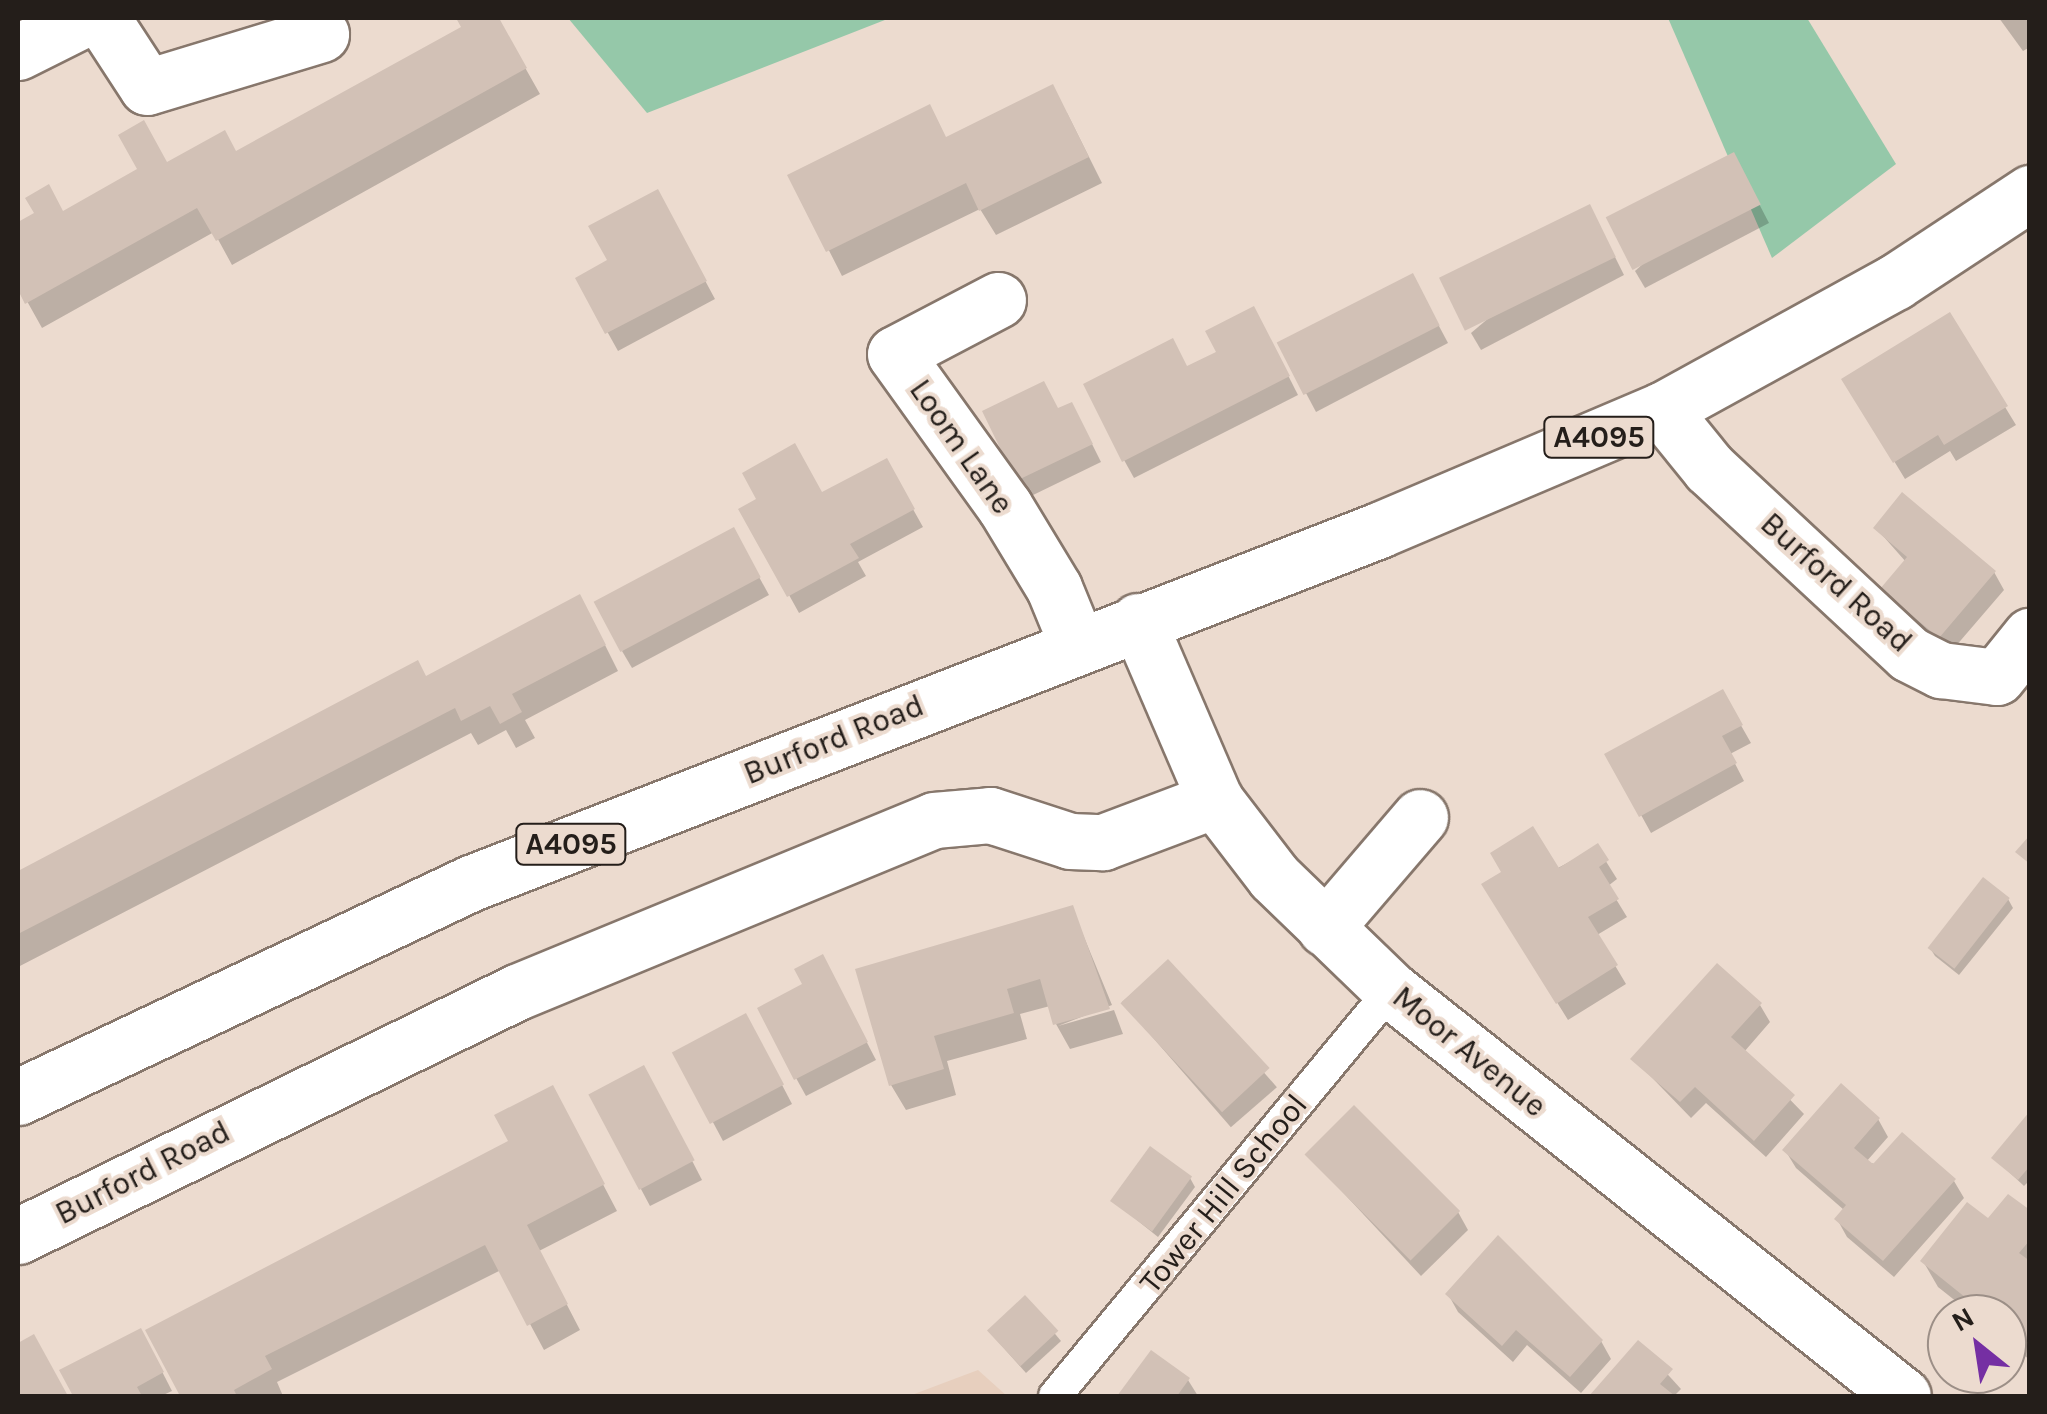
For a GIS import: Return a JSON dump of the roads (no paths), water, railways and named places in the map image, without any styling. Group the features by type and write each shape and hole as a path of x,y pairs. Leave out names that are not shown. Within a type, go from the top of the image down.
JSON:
{"street":[{"path":"18,52 86,18"},
{"path":"102,18 147,88 321,34"},
{"name":"Burford Road","path":"18,1096 471,884 1077,644 1379,530 1662,410 1894,282 2030,192"},
{"name":"Loom Lane","path":"998,300 895,354 1005,507 1054,588 1077,644"},
{"name":"Burford Road","path":"1662,410 1708,468 1910,654 1941,670 1997,677 2030,636"},
{"name":"Moor Avenue","path":"1138,622 1215,800 1274,877 1391,990 1902,1396"},
{"name":"Burford Road","path":"18,1236 516,992 934,820 990,815 1070,841 1103,842 1215,800"},
{"path":"1325,928 1420,816"}],"lane":[{"name":"Tower Hill School","path":"1056,1396 1391,990"}]}
